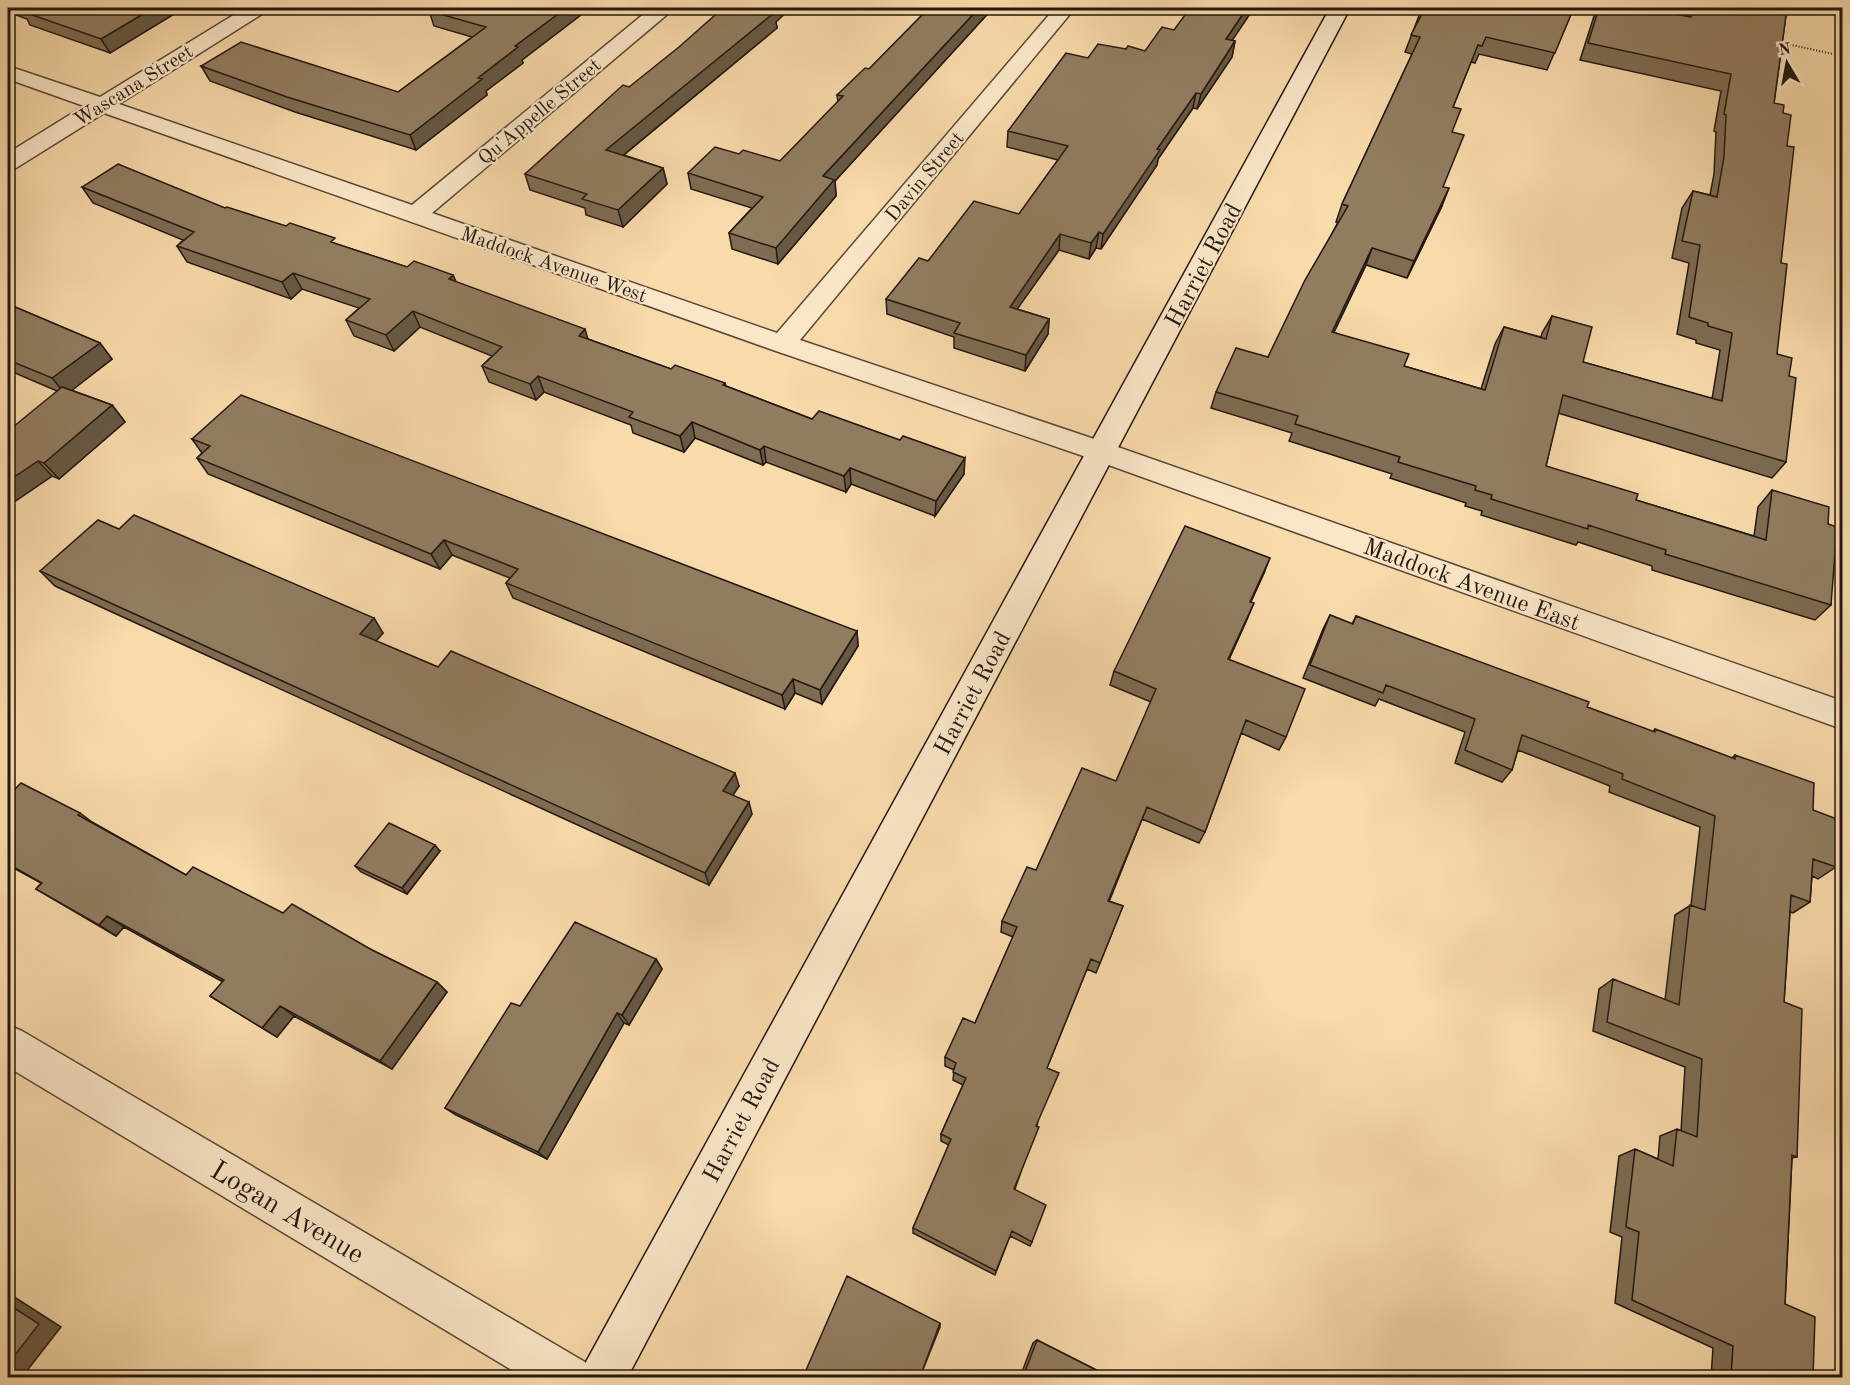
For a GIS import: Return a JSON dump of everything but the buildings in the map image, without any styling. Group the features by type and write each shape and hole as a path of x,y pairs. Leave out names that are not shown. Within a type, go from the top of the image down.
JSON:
{"street":[{"name":"Wascana Street","path":"8,163 258,8"},
{"name":"Qu'Appelle Street","path":"416,215 663,8"},
{"name":"Davin Street","path":"782,344 1065,8"},
{"name":"Harriet Road","path":"602,1377 1340,8"},
{"name":"Maddock Avenue West","path":"8,72 99,106 782,344 1102,452"},
{"name":"Maddock Avenue East","path":"1102,452 1842,715"},
{"name":"Logan Avenue","path":"8,1045 569,1377"}],"path":[{"path":"1656,8 1676,16"},
{"path":"1776,41 1833,54"}]}
